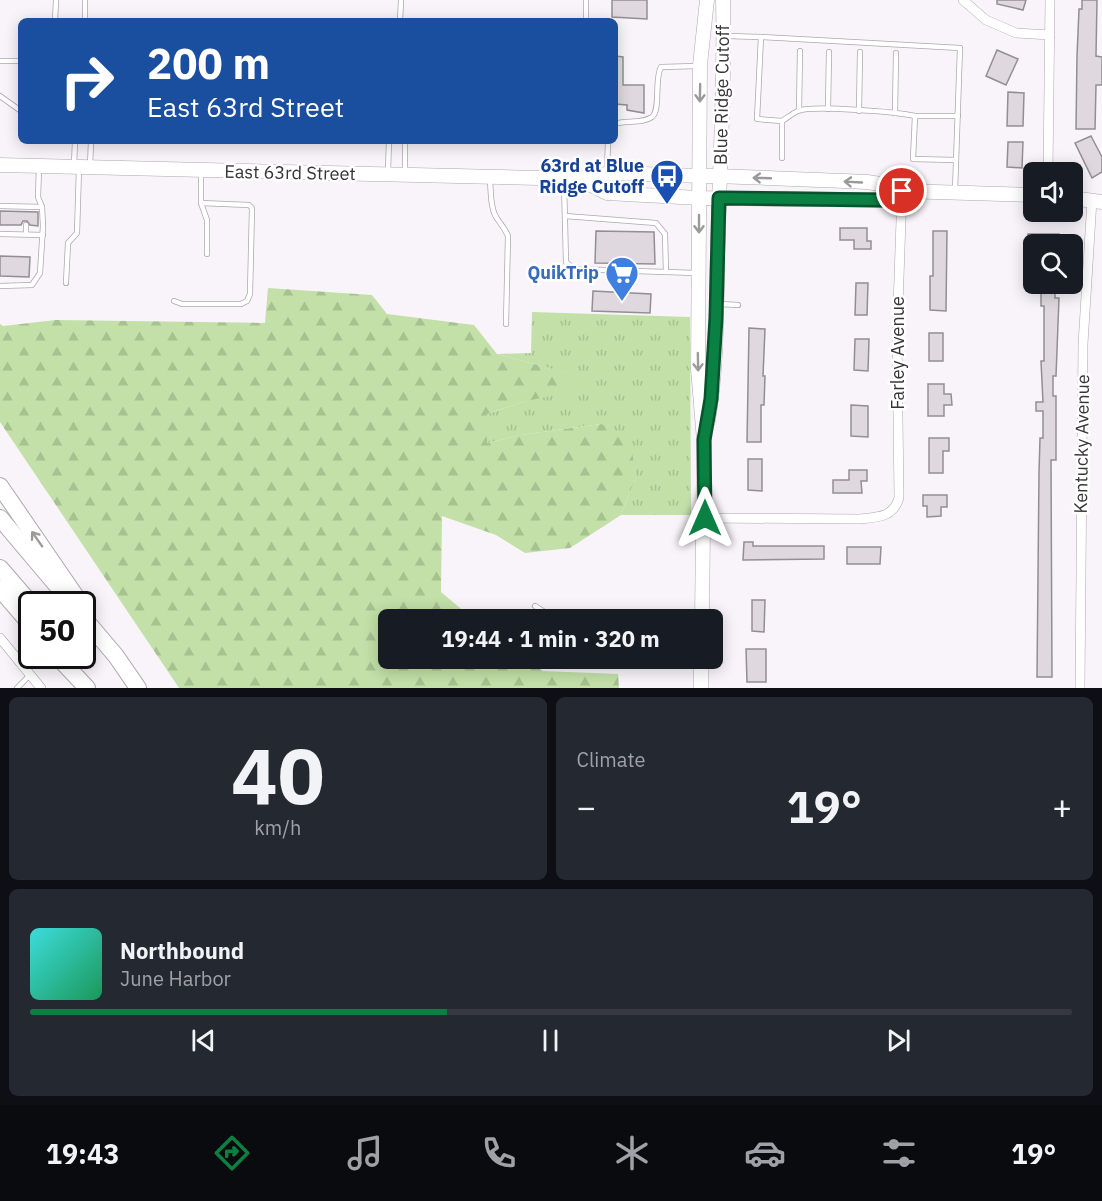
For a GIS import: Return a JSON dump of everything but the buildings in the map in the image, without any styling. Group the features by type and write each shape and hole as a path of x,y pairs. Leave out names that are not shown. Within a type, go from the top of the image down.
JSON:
{"highway":[{"path":"0,486 72,591"},
{"path":"0,518 62,591"},
{"path":"0,568 20,591"},
{"path":"0,589 18,610"},
{"path":"96,626 138,688"},
{"path":"96,632 116,656"},
{"path":"69,669 87,688"},
{"path":"78,669 92,688"}],"main road":[{"name":"Blue Ridge Cutoff","path":"702,609 705,518 704,440 698,369 699,175 700,65 707,0"},
{"name":"Blue Ridge Cutoff","path":"704,440 711,399 717,304 723,0"},
{"name":"East 63rd Street","path":"0,165 564,179 580,179 607,174 699,175 867,182 886,185 902,191 1023,194"},
{"name":"East 63rd Street","path":"580,179 607,194 699,198 881,200 890,199 902,191"},
{"path":"701,669 701,688"}],"street":[{"path":"963,0 986,20 1016,33 1050,35"},
{"path":"1048,162 1050,0"},
{"name":"Farley Avenue","path":"705,518 860,519 883,517 896,506 899,498 897,336 902,191"},
{"name":"Kentucky Avenue","path":"1080,688 1083,344 1097,201"},
{"path":"0,638 41,688"}],"lane":[{"path":"55,18 56,0"},
{"path":"85,0 85,18"},
{"path":"400,18 401,0"},
{"path":"586,0 586,18"},
{"path":"724,36 960,48 955,191"},
{"path":"760,37 757,119 782,121 799,110 828,109 915,116 958,116"},
{"path":"799,110 800,51"},
{"path":"828,109 830,52"},
{"path":"859,111 860,52"},
{"path":"895,113 896,53"},
{"path":"0,61 18,61"},
{"path":"618,123 641,121 653,116 656,111 657,74 661,67 700,65"},
{"path":"0,96 18,109"},
{"path":"915,116 913,159 956,160"},
{"path":"782,121 782,158"},
{"path":"66,283 68,243 77,233 81,168 76,144"},
{"path":"81,168 90,144"},
{"path":"388,175 389,144"},
{"path":"405,144 405,176"},
{"path":"607,174 608,144"},
{"path":"0,286 32,285 40,273 43,235 42,207 38,197 39,167"},
{"path":"201,171 201,203 207,220 207,254"},
{"path":"490,177 495,217 504,226 508,236 506,324"},
{"path":"564,179 566,262 574,269 699,273"},
{"path":"174,301 182,304 241,304 247,301 250,294 252,208 249,205 201,203"},
{"path":"0,211 0,206 14,209 42,207"},
{"path":"565,216 656,223 665,234 666,272"},
{"path":"13,225 13,234"},
{"path":"26,225 26,234"},
{"path":"0,234 43,235"},
{"path":"717,304 738,305"},
{"path":"535,606 540,609"},
{"path":"17,688 30,675"}],"green space":[{"path":"268,288 372,295 387,314 474,325 497,354 571,374 575,391 526,401 487,414 487,443 520,435 601,424 630,439 636,477 621,515 570,548 525,553 496,535 442,516 441,592 461,609 378,609 378,669 540,669 543,671 618,674 619,688 179,688 0,422 0,324 3,326 56,320 265,323"},
{"path":"532,312 690,317 691,515 621,515 636,477 601,424 520,435 487,443 487,414 526,401 570,374 497,354 531,353"}],"place":[{"name":"63rd at Blue Ridge Cutoff","path":"667,205"},
{"name":"QuikTrip","path":"622,302"}],"route":[{"path":"705,518 704,440 711,399 719,198 881,200 890,199 902,191"}]}
